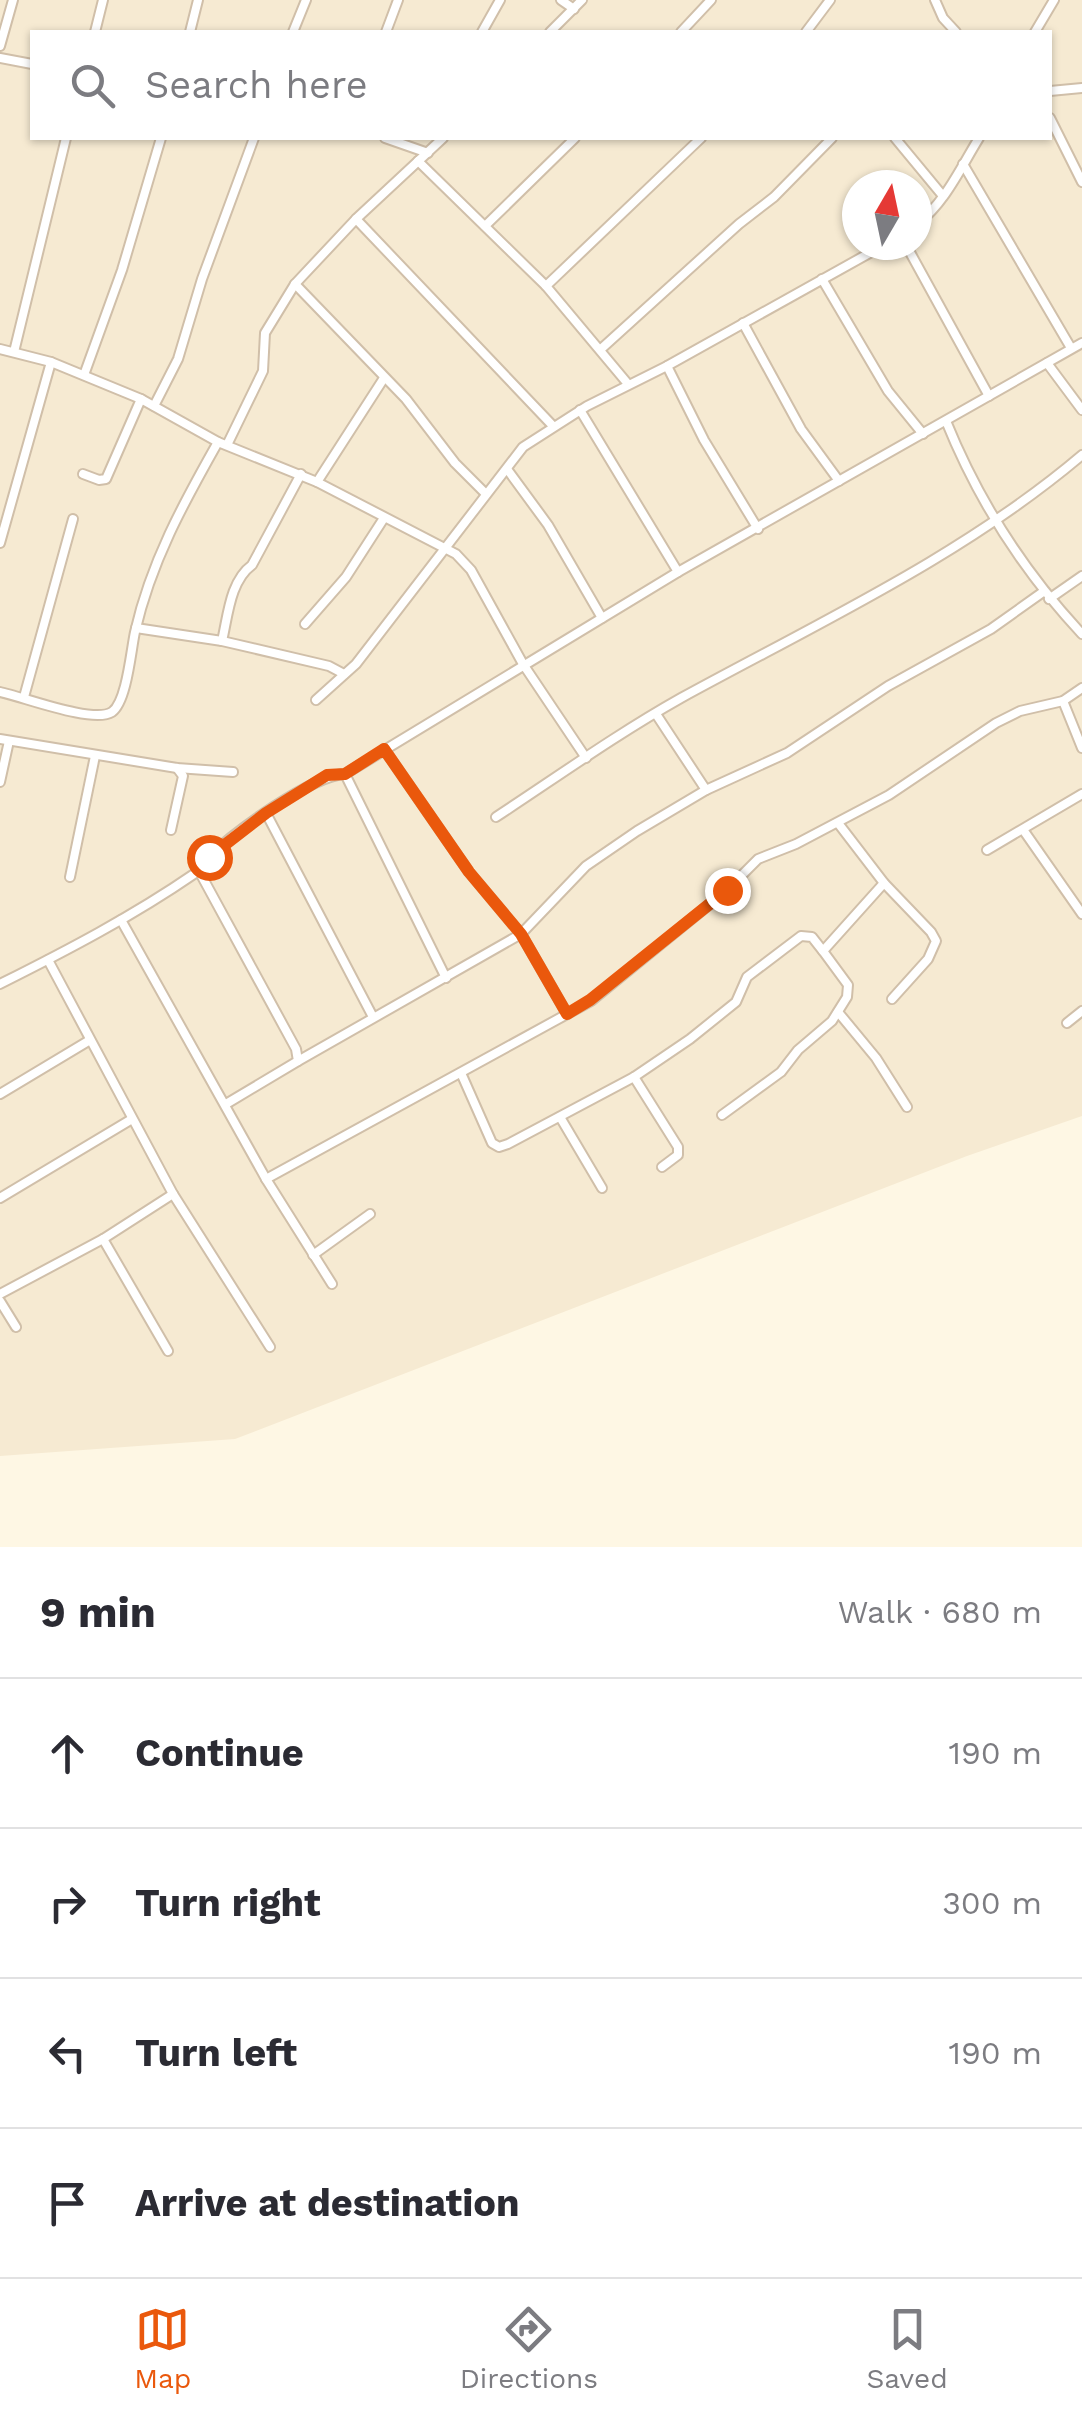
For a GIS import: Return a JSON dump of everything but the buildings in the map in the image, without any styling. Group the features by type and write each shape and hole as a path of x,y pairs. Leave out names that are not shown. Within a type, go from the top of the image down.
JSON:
{"street":[{"path":"0,46 13,0"},
{"path":"95,30 104,0"},
{"path":"190,30 198,0"},
{"path":"295,30 306,0"},
{"path":"387,30 398,0"},
{"path":"483,30 500,0"},
{"path":"561,0 574,8"},
{"path":"552,30 582,0"},
{"path":"683,30 711,0"},
{"path":"808,30 830,0"},
{"path":"935,0 954,30"},
{"path":"1036,30 1054,0"},
{"path":"0,58 30,64"},
{"path":"1052,91 1082,88"},
{"path":"1052,122 1082,182"},
{"path":"14,352 66,140"},
{"path":"84,375 122,270 161,140"},
{"path":"154,406 178,359 202,278 253,140"},
{"path":"391,140 428,153"},
{"path":"0,692 94,716 111,712 120,701 136,628 166,535 263,371 265,333 295,284 356,219 442,140"},
{"path":"485,226 573,140"},
{"path":"546,286 699,140"},
{"path":"602,349 774,197 830,140"},
{"path":"897,140 944,196"},
{"path":"932,211 978,140"},
{"path":"418,161 546,286 628,384"},
{"path":"963,164 1071,348"},
{"path":"356,219 553,426"},
{"path":"316,700 356,664 523,447 580,410 857,260"},
{"path":"914,260 989,396"},
{"path":"822,280 873,368 923,434"},
{"path":"295,284 406,399 455,463 486,494"},
{"path":"743,323 801,429 839,481"},
{"path":"0,984 121,920 199,871 209,857 266,813 327,775 345,774 678,572 1082,343"},
{"path":"0,350 51,362 141,399 222,443 318,482 456,554 471,570 523,664 586,758"},
{"path":"0,542 51,362"},
{"path":"1047,363 1082,410"},
{"path":"667,366 704,440 758,529"},
{"path":"318,482 384,378"},
{"path":"83,474 99,480 106,478 141,399"},
{"path":"580,410 678,572"},
{"path":"946,420 966,472 997,522 1046,596 1082,634"},
{"path":"496,817 656,714 997,522 1082,455"},
{"path":"507,469 548,525 602,618"},
{"path":"222,641 235,586 242,572 252,565 300,474"},
{"path":"305,624 346,577 384,518"},
{"path":"24,696 74,519"},
{"path":"226,1104 521,934 586,866 637,831 706,790 787,752 888,686 1082,576"},
{"path":"136,628 222,641 329,666 344,674"},
{"path":"266,1179 590,1000 697,915 758,859 888,796 996,723 1020,711 1064,701 1082,688"},
{"path":"1064,701 1082,748"},
{"path":"656,714 706,790"},
{"path":"0,782 4,740 177,768 233,772"},
{"path":"384,749 469,872 521,934 567,1014"},
{"path":"70,877 96,756"},
{"path":"171,830 183,776 177,768"},
{"path":"345,774 446,978"},
{"path":"987,850 1082,794"},
{"path":"266,813 373,1016"},
{"path":"838,823 936,942 928,959 892,999"},
{"path":"1024,831 1082,914"},
{"path":"199,871 296,1050 298,1061"},
{"path":"824,951 884,883"},
{"path":"121,920 266,1179 332,1284"},
{"path":"461,1073 492,1143 498,1147 634,1076 690,1040 736,1002 748,977 801,936 812,937 848,985 847,996 838,1012 781,1072 722,1115"},
{"path":"48,960 173,1194 270,1347"},
{"path":"1067,1023 1082,1011"},
{"path":"838,1012 876,1058 907,1107"},
{"path":"0,1094 90,1040"},
{"path":"634,1076 678,1147 678,1155 662,1167"},
{"path":"560,1116 602,1188"},
{"path":"0,1198 132,1119"},
{"path":"16,1328 0,1297 173,1194"},
{"path":"313,1255 370,1214"},
{"path":"103,1239 168,1352"}],"shaded area":[{"path":"0,0 1082,0 1082,1116 967,1156 235,1439 0,1456"}],"route":[{"path":"209,857 266,813 327,775 345,774 384,749 469,872 521,934 567,1014 590,1000 727,890"}]}
